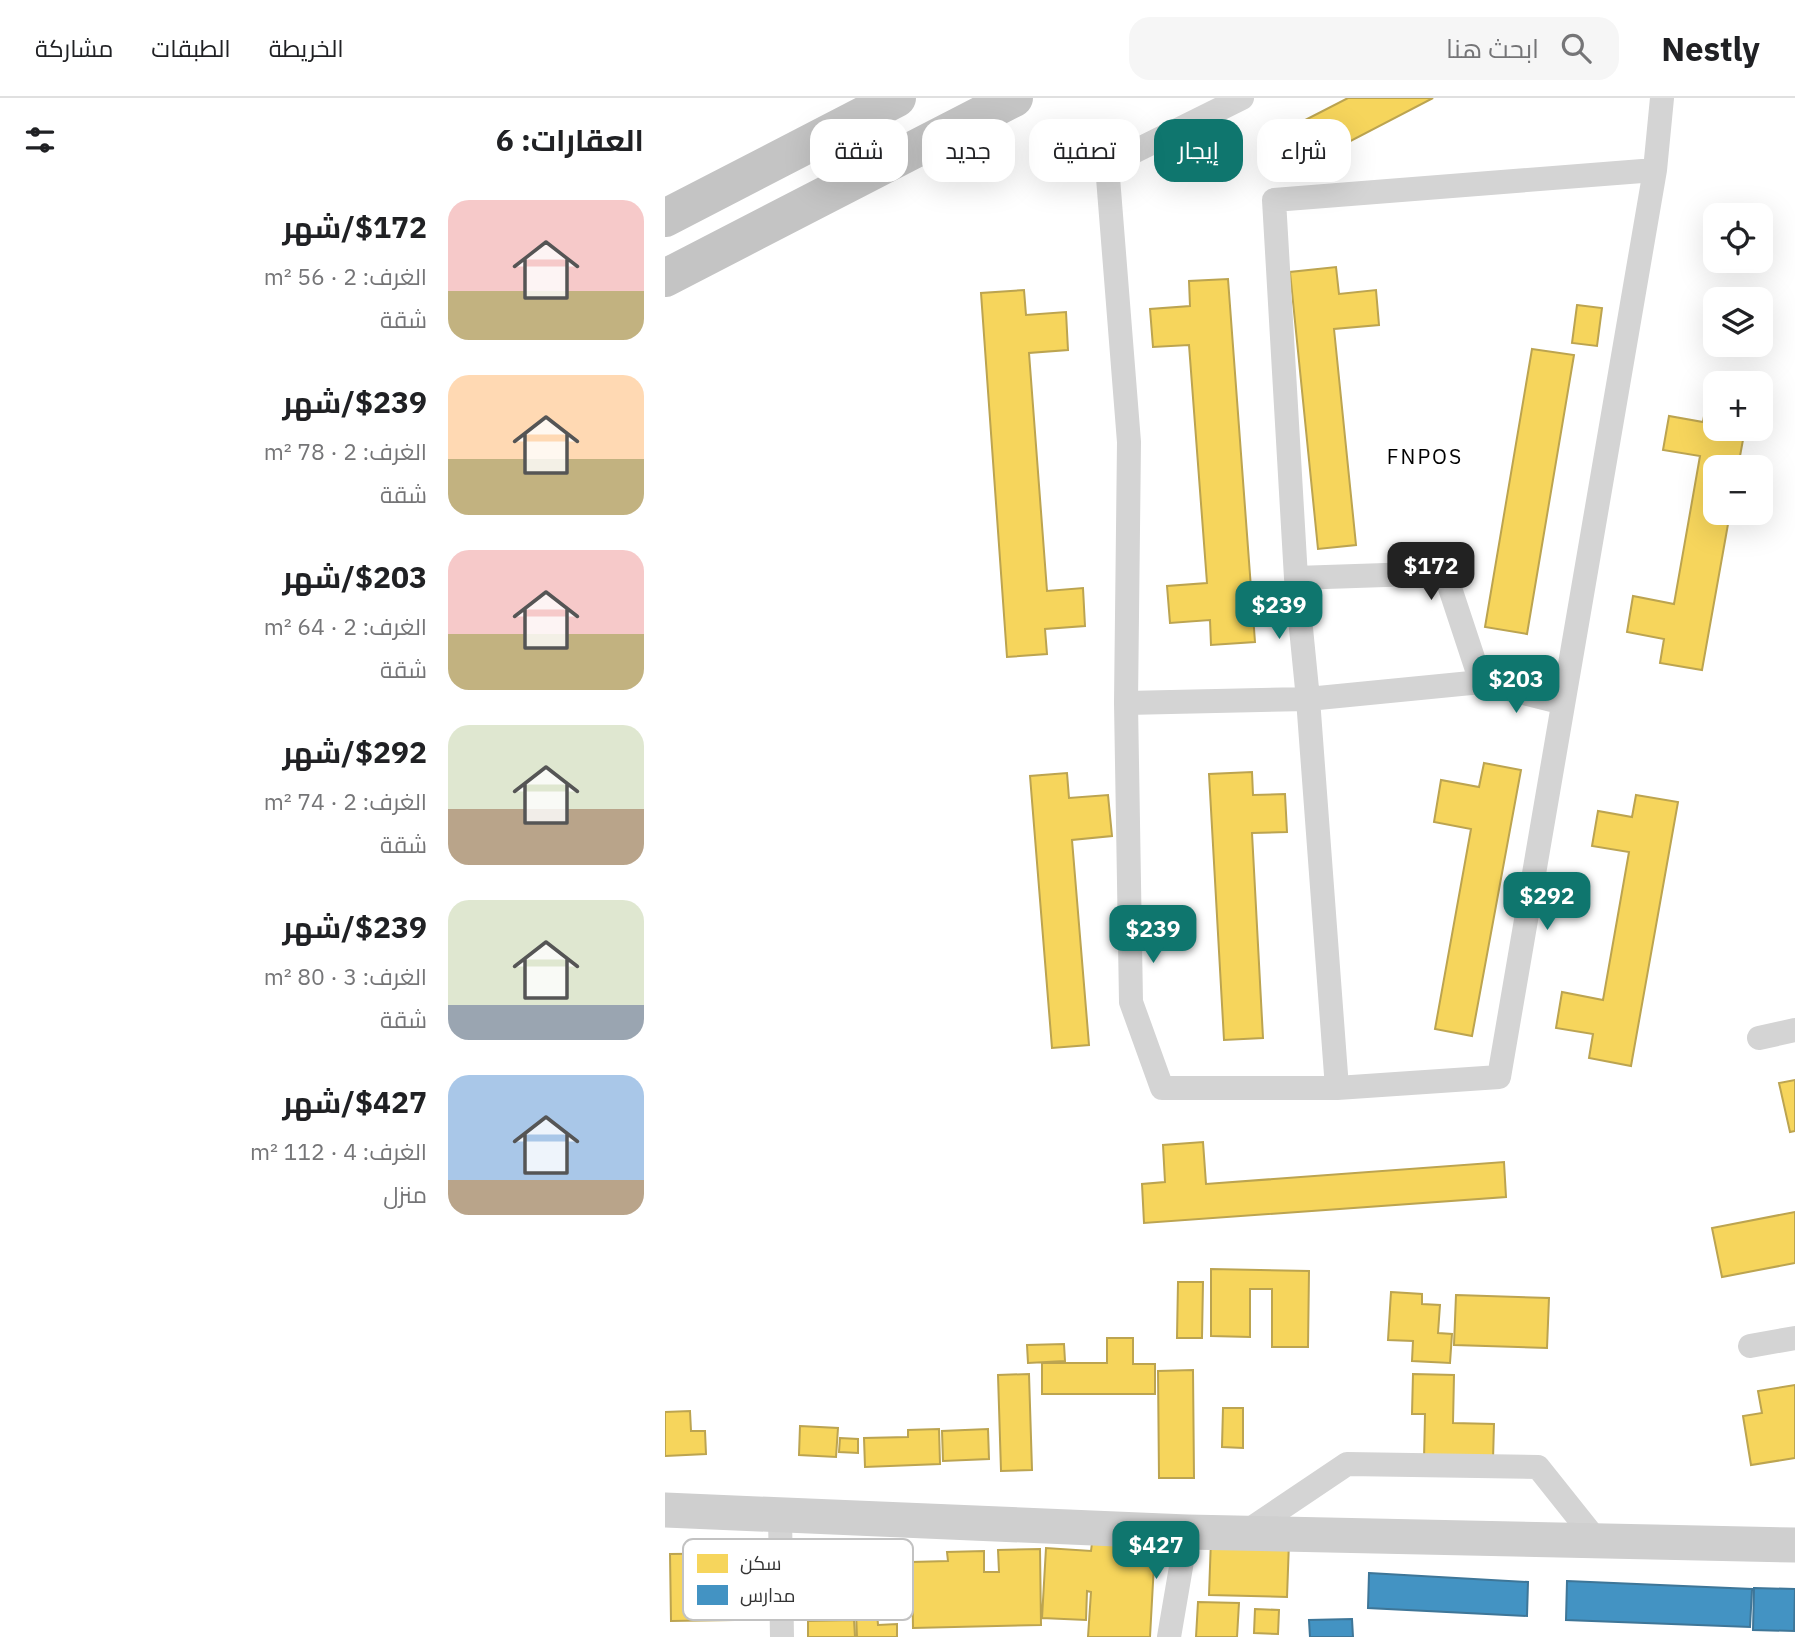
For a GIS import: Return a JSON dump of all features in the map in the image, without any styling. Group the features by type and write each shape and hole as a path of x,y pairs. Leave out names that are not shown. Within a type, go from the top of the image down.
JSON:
{"highway":[{"path":"665,218 897,98"},
{"path":"665,278 1014,98"}],"street":[{"path":"1242,98 1107,165 1129,442 1126,703 1131,1002 1162,1088 1337,1088 1499,1077 1655,170 1662,98"},
{"path":"1337,1088 1308,699 1296,578 1275,200 1655,170"},
{"path":"1296,578 1445,573 1481,682"},
{"path":"1126,703 1308,699 1481,682 1563,703"},
{"path":"1759,1038 1795,1030"},
{"path":"1750,1346 1795,1338"},
{"path":"1243,1534 1347,1464 1538,1467 1597,1541"},
{"path":"665,1510 1243,1534 1794,1544"},
{"path":"780,1516 780,1539"},
{"path":"1169,1637 1187,1532"}],"building: سكن":[{"path":"1348,98 1433,98 1351,141 1351,119 1307,119"},
{"path":"1336,267 1339,294 1376,290 1379,325 1334,329 1356,545 1318,549 1290,272"},
{"path":"1228,279 1255,642 1211,645 1210,620 1170,623 1167,586 1207,583 1189,345 1153,347 1150,309 1190,306 1189,281"},
{"path":"1024,290 1026,315 1066,312 1068,350 1029,353 1047,591 1083,588 1085,626 1045,629 1047,654 1007,657 981,293"},
{"path":"1577,305 1602,308 1597,346 1572,343"},
{"path":"1532,349 1574,355 1527,634 1485,627"},
{"path":"1669,416 1703,422 1703,441 1743,441 1740,455 1703,455 1703,525 1728,525 1702,670 1660,663 1664,639 1627,632 1633,596 1674,604 1700,456 1663,450"},
{"path":"1484,763 1521,770 1472,1036 1435,1029 1471,829 1434,822 1441,780 1479,787"},
{"path":"1252,772 1253,795 1285,794 1287,832 1252,833 1263,1038 1224,1040 1209,774"},
{"path":"1067,773 1069,798 1108,795 1112,836 1072,840 1089,1045 1052,1048 1030,776"},
{"path":"1636,795 1678,802 1631,1066 1589,1058 1593,1034 1556,1028 1562,992 1603,1000 1629,852 1592,846 1598,811 1632,817"},
{"path":"1795,1080 1795,1131 1790,1132 1779,1083"},
{"path":"1203,1142 1206,1184 1504,1162 1506,1197 1144,1223 1142,1184 1165,1182 1163,1145"},
{"path":"1795,1212 1795,1263 1722,1277 1712,1228"},
{"path":"1211,1269 1309,1271 1308,1347 1272,1347 1272,1289 1250,1289 1250,1337 1211,1336"},
{"path":"1178,1282 1203,1282 1202,1338 1177,1338"},
{"path":"1391,1292 1422,1294 1422,1304 1440,1305 1438,1333 1452,1334 1450,1363 1412,1361 1413,1341 1388,1340"},
{"path":"1456,1295 1549,1298 1547,1348 1454,1345"},
{"path":"1107,1338 1133,1338 1133,1364 1155,1364 1155,1394 1042,1394 1042,1363 1107,1363"},
{"path":"1064,1344 1065,1361 1028,1363 1027,1345"},
{"path":"1193,1370 1194,1478 1159,1478 1158,1371"},
{"path":"1029,1374 1032,1470 1001,1471 998,1375"},
{"path":"1413,1374 1454,1375 1453,1423 1494,1424 1493,1460 1424,1459 1425,1414 1412,1414"},
{"path":"1795,1385 1795,1458 1751,1465 1743,1416 1762,1413 1758,1391"},
{"path":"1223,1408 1243,1408 1243,1448 1222,1447"},
{"path":"690,1411 691,1431 705,1431 706,1454 665,1456 665,1412"},
{"path":"800,1426 838,1428 836,1457 799,1455"},
{"path":"939,1429 940,1464 865,1467 864,1438 908,1437 908,1430"},
{"path":"988,1429 989,1459 943,1461 942,1431"},
{"path":"840,1438 858,1439 858,1453 839,1452"},
{"path":"1211,1539 1289,1542 1287,1597 1209,1595"},
{"path":"1092,1543 1155,1546 1150,1637 1088,1637 1091,1592 1087,1591 1086,1620 1042,1618 1046,1548 1091,1551"},
{"path":"1040,1549 1041,1625 913,1628 913,1562 948,1561 947,1552 984,1551 984,1572 999,1572 998,1550"},
{"path":"670,1554 683,1554 683,1620 734,1620 671,1621"},
{"path":"1198,1602 1239,1603 1237,1637 1196,1637"},
{"path":"1255,1609 1279,1610 1278,1634 1254,1633"},
{"path":"854,1620 855,1637 808,1637 808,1621"},
{"path":"856,1620 878,1620 878,1625 897,1624 897,1637 857,1637"}],"building: مدارس":[{"path":"1369,1573 1528,1582 1527,1616 1368,1608"},
{"path":"1567,1581 1752,1589 1750,1627 1566,1620"},
{"path":"1754,1588 1795,1589 1794,1631 1753,1630"},
{"path":"1352,1619 1353,1637 1310,1637 1309,1620"}],"district":[{"name":"FNPOS","path":"1425,457"}]}
